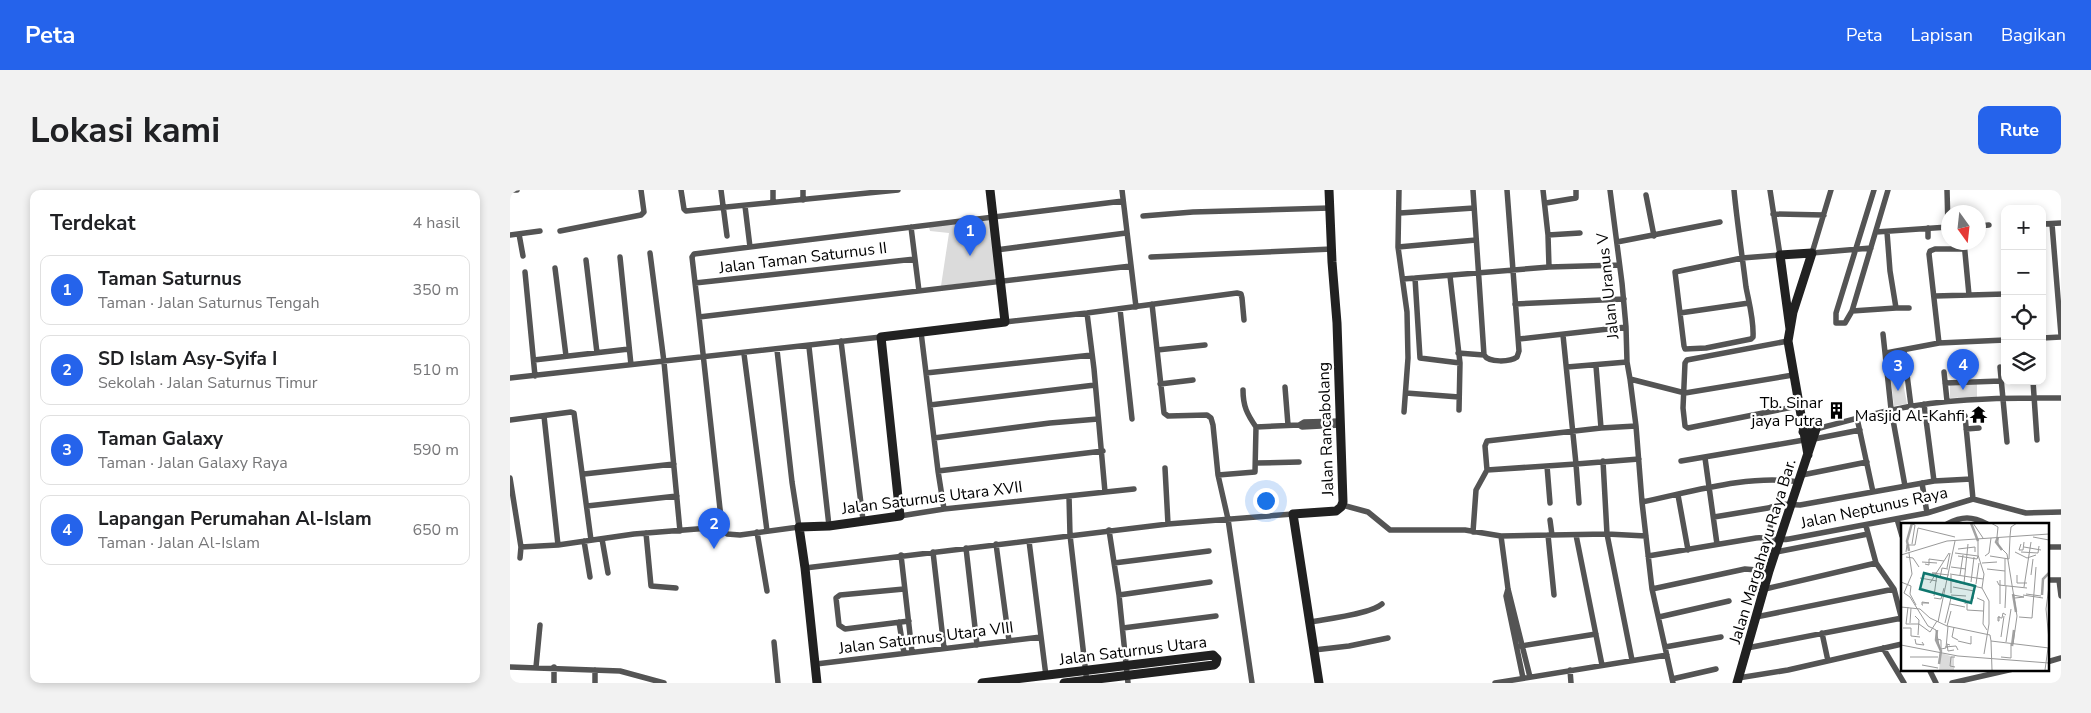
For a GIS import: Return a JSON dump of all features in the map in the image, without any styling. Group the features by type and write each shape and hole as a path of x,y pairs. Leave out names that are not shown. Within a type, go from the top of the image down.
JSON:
{"street":[{"path":"511,190 517,190"},
{"path":"560,231 636,218 644,212 641,190"},
{"path":"681,190 686,211 898,190"},
{"path":"721,190 727,236"},
{"path":"773,190 773,202"},
{"path":"803,190 803,200"},
{"path":"836,197 837,190"},
{"path":"990,190 1005,322"},
{"path":"1122,190 1136,307"},
{"name":"Jalan Rancabolang","path":"1293,514 1336,511 1342,505 1337,315 1330,190"},
{"path":"1399,190 1398,247 1408,312 1408,358 1404,412"},
{"path":"1473,190 1484,356"},
{"path":"1458,353 1484,356 1486,359 1497,360 1513,360 1517,357 1519,339 1512,271 1507,190"},
{"path":"1543,190 1546,203 1548,267"},
{"path":"1546,203 1576,198 1576,190"},
{"name":"Jalan Uranus V","path":"1610,190 1624,299 1626,362 1630,379 1640,459 1642,502 1652,589 1673,681"},
{"path":"1734,190 1742,258 1753,334 1750,339 1689,350 1684,346 1675,272 1742,258 1871,248"},
{"path":"1770,190 1790,329"},
{"path":"1807,437 1796,407 1788,376 1788,341 1793,312 1831,190"},
{"path":"1874,190 1836,313 1836,323 1845,323 1852,311 1888,190"},
{"path":"1947,190 1947,205"},
{"path":"1646,195 1654,236"},
{"path":"799,528 740,535 727,534 722,527 692,256 694,254 1123,201"},
{"path":"745,206 750,247"},
{"path":"1143,216 1192,212 1330,208"},
{"path":"1400,213 1474,208"},
{"path":"1773,214 1824,215"},
{"path":"1617,242 1720,222"},
{"path":"2046,224 2061,223"},
{"path":"2046,338 2061,336 2052,224"},
{"path":"911,227 920,292"},
{"path":"1876,232 1941,227"},
{"path":"1928,228 1928,237"},
{"path":"510,235 540,231"},
{"path":"1887,232 1890,271 1896,308"},
{"path":"996,250 1126,233"},
{"path":"1548,235 1580,233"},
{"path":"519,234 523,256"},
{"path":"1398,247 1476,240"},
{"path":"1939,343 1930,251 1941,248"},
{"path":"1151,257 1332,249"},
{"path":"1964,250 1969,295"},
{"path":"650,253 664,362 680,531"},
{"path":"620,257 630,365"},
{"name":"Jalan Taman Saturnus II","path":"695,283 915,259"},
{"path":"586,260 597,352"},
{"path":"1403,279 1548,267 1619,265"},
{"path":"699,317 1131,266"},
{"path":"555,268 566,356"},
{"path":"525,272 535,376"},
{"path":"1450,276 1460,363 1459,410"},
{"path":"1415,278 1420,358"},
{"path":"510,378 809,347 841,341 1087,314 1237,293 1241,294 1244,320"},
{"path":"1935,296 2001,294"},
{"path":"1515,304 1624,299"},
{"path":"1680,313 1749,303"},
{"path":"1152,304 1164,413 1168,416 1202,414 1211,418 1213,425 1218,474 1228,518 1252,683"},
{"path":"1852,311 1909,308"},
{"path":"1120,309 1132,419"},
{"path":"1087,314 1103,451 1105,492"},
{"path":"1519,339 1626,327"},
{"path":"921,332 944,509"},
{"path":"1883,334 1891,409 1905,486"},
{"path":"1563,335 1579,503"},
{"path":"880,337 900,516"},
{"path":"1886,353 1939,343 2001,340"},
{"path":"841,341 863,520"},
{"path":"1788,341 1692,358 1685,364 1683,408 1686,427 1796,407"},
{"path":"1157,350 1205,345"},
{"path":"809,347 828,526"},
{"path":"534,360 629,349"},
{"path":"778,350 817,683"},
{"path":"1904,351 1911,406"},
{"path":"744,354 768,531"},
{"path":"926,373 1092,354"},
{"path":"1408,358 1460,363"},
{"path":"1566,367 1626,362"},
{"path":"1596,366 1601,428"},
{"path":"1945,383 2001,381 2000,367"},
{"path":"1944,372 1948,401"},
{"path":"1630,379 1685,393 1788,376"},
{"path":"1160,384 1193,380"},
{"path":"930,405 1095,385"},
{"path":"2001,385 2007,442"},
{"path":"2033,385 2037,440"},
{"path":"1285,387 1288,425"},
{"path":"1218,474 1252,474 1256,470 1256,427 1246,413 1243,402 1243,390"},
{"path":"1406,393 1459,397"},
{"path":"1816,428 1891,409 1948,401 2061,398"},
{"path":"1924,404 1934,481"},
{"path":"510,420 574,413 584,474 591,540"},
{"path":"544,416 558,545"},
{"path":"1965,416 1973,499"},
{"path":"1857,418 1873,492"},
{"path":"934,438 1050,423 1098,419"},
{"path":"1256,427 1299,425 1304,422 1340,423"},
{"path":"1473,532 1476,490 1487,470 1484,446 1487,441 1601,428 1636,426"},
{"name":"Jalan Margahayu Raya Bar.","path":"1737,681 1769,571 1808,455 1807,437 1816,428"},
{"path":"1966,429 1979,428"},
{"path":"1681,461 1792,442 1807,437 1860,430"},
{"path":"938,471 1103,451"},
{"path":"1705,458 1718,544"},
{"path":"1487,470 1640,459"},
{"path":"1603,461 1607,534 1632,660"},
{"path":"1256,463 1299,462"},
{"path":"1642,502 1709,488 1776,479 1801,478 1867,462"},
{"path":"584,474 674,464"},
{"path":"1547,466 1550,502"},
{"path":"1165,468 1168,524"},
{"path":"510,478 521,547 520,558"},
{"path":"1714,517 1777,505 1791,506 1934,481 1971,479"},
{"path":"1922,483 1927,513"},
{"name":"Jalan Saturnus Utara XVII","path":"799,528 828,526 944,509 1134,489"},
{"path":"1678,495 1688,550"},
{"path":"587,506 677,496"},
{"path":"1069,496 1070,535 1086,678"},
{"name":"Jalan Neptunus Raya","path":"1780,541 1927,513 1973,499 2026,513 2061,512"},
{"path":"1342,505 1370,514 1390,530 1473,532 1501,536 1576,534 1646,536"},
{"path":"1754,569 1762,537 1777,505"},
{"path":"805,568 1109,530 1228,518 1293,514 1319,683"},
{"path":"1950,523 1956,519 1968,517 1985,523"},
{"path":"1896,518 1901,533"},
{"path":"1550,520 1554,595"},
{"path":"1866,526 1876,563 1894,589 1901,615"},
{"path":"521,547 558,545 646,533 722,527"},
{"path":"1109,530 1119,594 1128,675"},
{"path":"757,532 767,591"},
{"path":"646,533 651,586 676,588"},
{"path":"1576,534 1602,665"},
{"path":"1776,552 1868,534"},
{"path":"1501,536 1508,589 1506,596 1523,646 1530,677"},
{"path":"1648,556 1762,537 1780,541"},
{"path":"602,538 608,573"},
{"path":"584,541 590,577"},
{"path":"1029,541 1046,676"},
{"path":"996,544 1009,641"},
{"path":"2048,547 2061,547"},
{"path":"966,548 977,645"},
{"path":"1114,563 1209,551"},
{"path":"933,552 944,648"},
{"path":"901,555 912,652"},
{"path":"1765,588 1876,563"},
{"path":"1652,589 1744,569 1769,571"},
{"path":"2060,580 2061,596"},
{"path":"1119,594 1210,582"},
{"path":"904,588 840,595 836,598 839,625 845,629 909,621"},
{"path":"1756,617 1894,589"},
{"path":"1659,617 1729,601"},
{"path":"1310,622 1348,615 1375,608 1382,604"},
{"path":"1123,628 1216,616"},
{"path":"1747,648 1901,619"},
{"path":"900,622 904,653"},
{"path":"1515,624 1516,646 1522,678"},
{"path":"536,667 540,625"},
{"path":"1822,633 1828,661"},
{"path":"1516,646 1596,634"},
{"name":"Jalan Saturnus Utara VIII","path":"816,664 1041,637"},
{"path":"1666,647 1721,637"},
{"path":"1314,650 1349,646 1388,638"},
{"path":"774,642 778,683"},
{"path":"1737,681 1901,644"},
{"path":"1883,648 1904,683"},
{"name":"Jalan Saturnus Utara","path":"982,683 1046,676 1086,678 1128,675 1215,664 1217,659 1214,655 1128,675"},
{"path":"1495,683 1667,655"},
{"path":"2048,662 2061,658"},
{"path":"510,667 554,667 620,671 664,683"},
{"path":"554,667 554,683"},
{"path":"1673,681 1716,669"},
{"path":"595,683 596,670"},
{"path":"1570,670 1572,683"},
{"path":"1930,670 1936,683"},
{"path":"1952,683 2009,670"},
{"path":"634,683 635,674"},
{"name":"Jalan Saturnus Utara","path":"1064,683 1086,678"}],"shaded area":[{"path":"990,220 996,279 941,286 949,233 930,231 929,227"},
{"path":"1898,355 1907,404 1894,406 1888,356"},
{"path":"1950,384 1977,384 1977,397 1950,398"}],"place":[{"name":"Taman Saturnus","path":"970,256"},
{"name":"Lapangan Perumahan Al-Islam","path":"1963,390"},
{"name":"Taman Galaxy","path":"1898,391"},
{"name":"Tb. Sinar jaya Putra","path":"1837,411"},
{"name":"Masjid Al-Kahfi","path":"1979,415"},
{"name":"SD Islam Asy-Syifa I","path":"714,549"}]}
